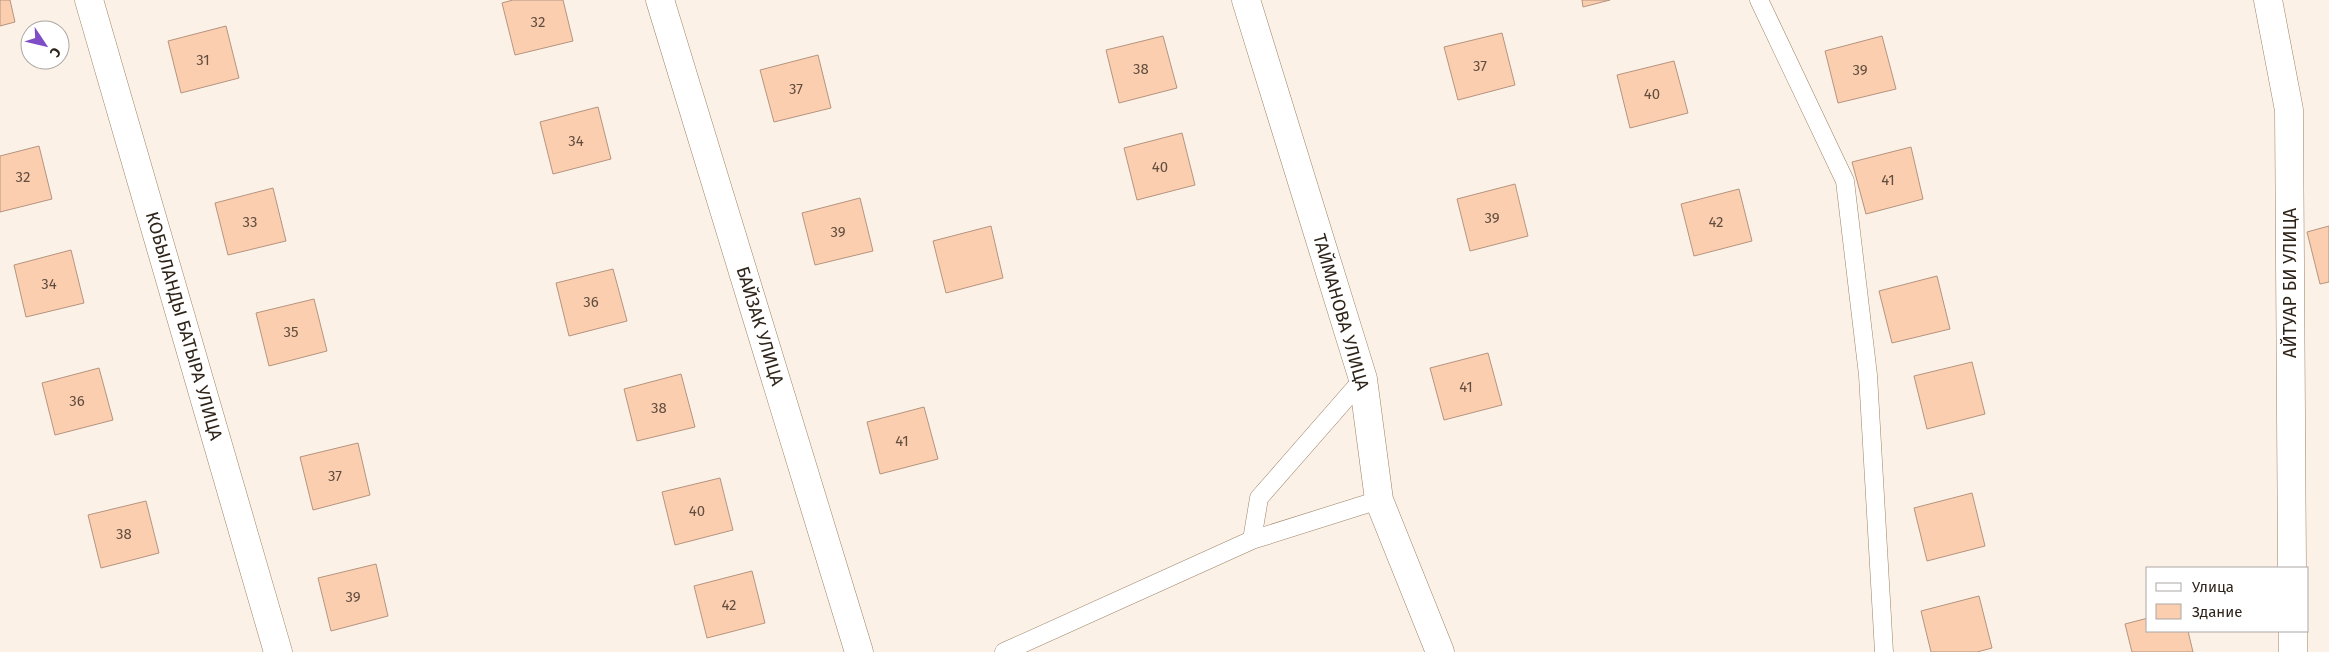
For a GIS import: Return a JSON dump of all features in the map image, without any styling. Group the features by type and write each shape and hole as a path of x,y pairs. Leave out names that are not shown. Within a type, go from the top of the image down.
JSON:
{"street":[{"name":"КОБЫЛАНДЫ БАТЫРА УЛИЦА","path":"89,0 278,652"},
{"name":"БАЙЗАК УЛИЦА","path":"660,0 859,652"},
{"name":"ТАЙМАНОВА УЛИЦА","path":"1246,0 1363,378 1379,500 1440,652"},
{"name":"АЙТУАР БИ УЛИЦА","path":"2268,0 2289,110 2292,567"},
{"path":"2293,632 2293,652"}],"lane":[{"path":"1759,0 1845,181 1868,375 1884,652"},
{"path":"1252,540 1259,498 1363,378"},
{"path":"1004,652 1252,540 1379,500"}],"building":[{"path":"0,0 10,0 15,22 0,26"},
{"path":"513,0 563,0 573,41 515,55 502,3"},
{"path":"1582,0 1610,0 1583,7"},
{"path":"226,26 239,78 181,93 168,41"},
{"path":"1502,33 1515,85 1458,100 1444,47"},
{"path":"1163,36 1177,88 1119,103 1106,50"},
{"path":"1882,36 1896,89 1838,103 1825,51"},
{"path":"818,55 831,108 774,122 760,70"},
{"path":"1674,61 1688,113 1630,128 1617,75"},
{"path":"598,107 611,159 553,174 540,122"},
{"path":"1182,133 1195,185 1137,200 1124,148"},
{"path":"39,146 52,199 0,212 0,156"},
{"path":"1911,147 1923,199 1866,214 1852,162"},
{"path":"1515,184 1528,236 1470,251 1457,199"},
{"path":"273,188 286,241 228,255 215,203"},
{"path":"1739,189 1752,241 1694,256 1681,204"},
{"path":"860,198 873,251 815,265 802,213"},
{"path":"991,226 1003,278 946,293 933,241"},
{"path":"2329,226 2329,282 2320,284 2307,232"},
{"path":"71,250 84,303 26,317 14,265"},
{"path":"613,269 627,321 569,336 556,283"},
{"path":"1937,276 1950,329 1892,343 1879,291"},
{"path":"314,299 327,351 269,366 256,313"},
{"path":"1488,353 1502,405 1444,420 1430,368"},
{"path":"1972,362 1985,414 1927,429 1914,376"},
{"path":"99,368 113,420 55,435 42,383"},
{"path":"681,374 695,427 637,441 624,389"},
{"path":"924,407 938,459 880,474 867,422"},
{"path":"358,443 370,495 313,510 300,457"},
{"path":"720,478 733,530 675,545 662,492"},
{"path":"1972,493 1985,546 1927,561 1914,508"},
{"path":"146,501 159,553 101,568 88,515"},
{"path":"376,564 388,616 331,631 318,578"},
{"path":"752,571 765,623 707,638 694,586"},
{"path":"1979,596 1992,648 1977,652 1931,652 1921,611"},
{"path":"2146,619 2146,632 2188,632 2193,652 2132,652 2125,624"}]}
